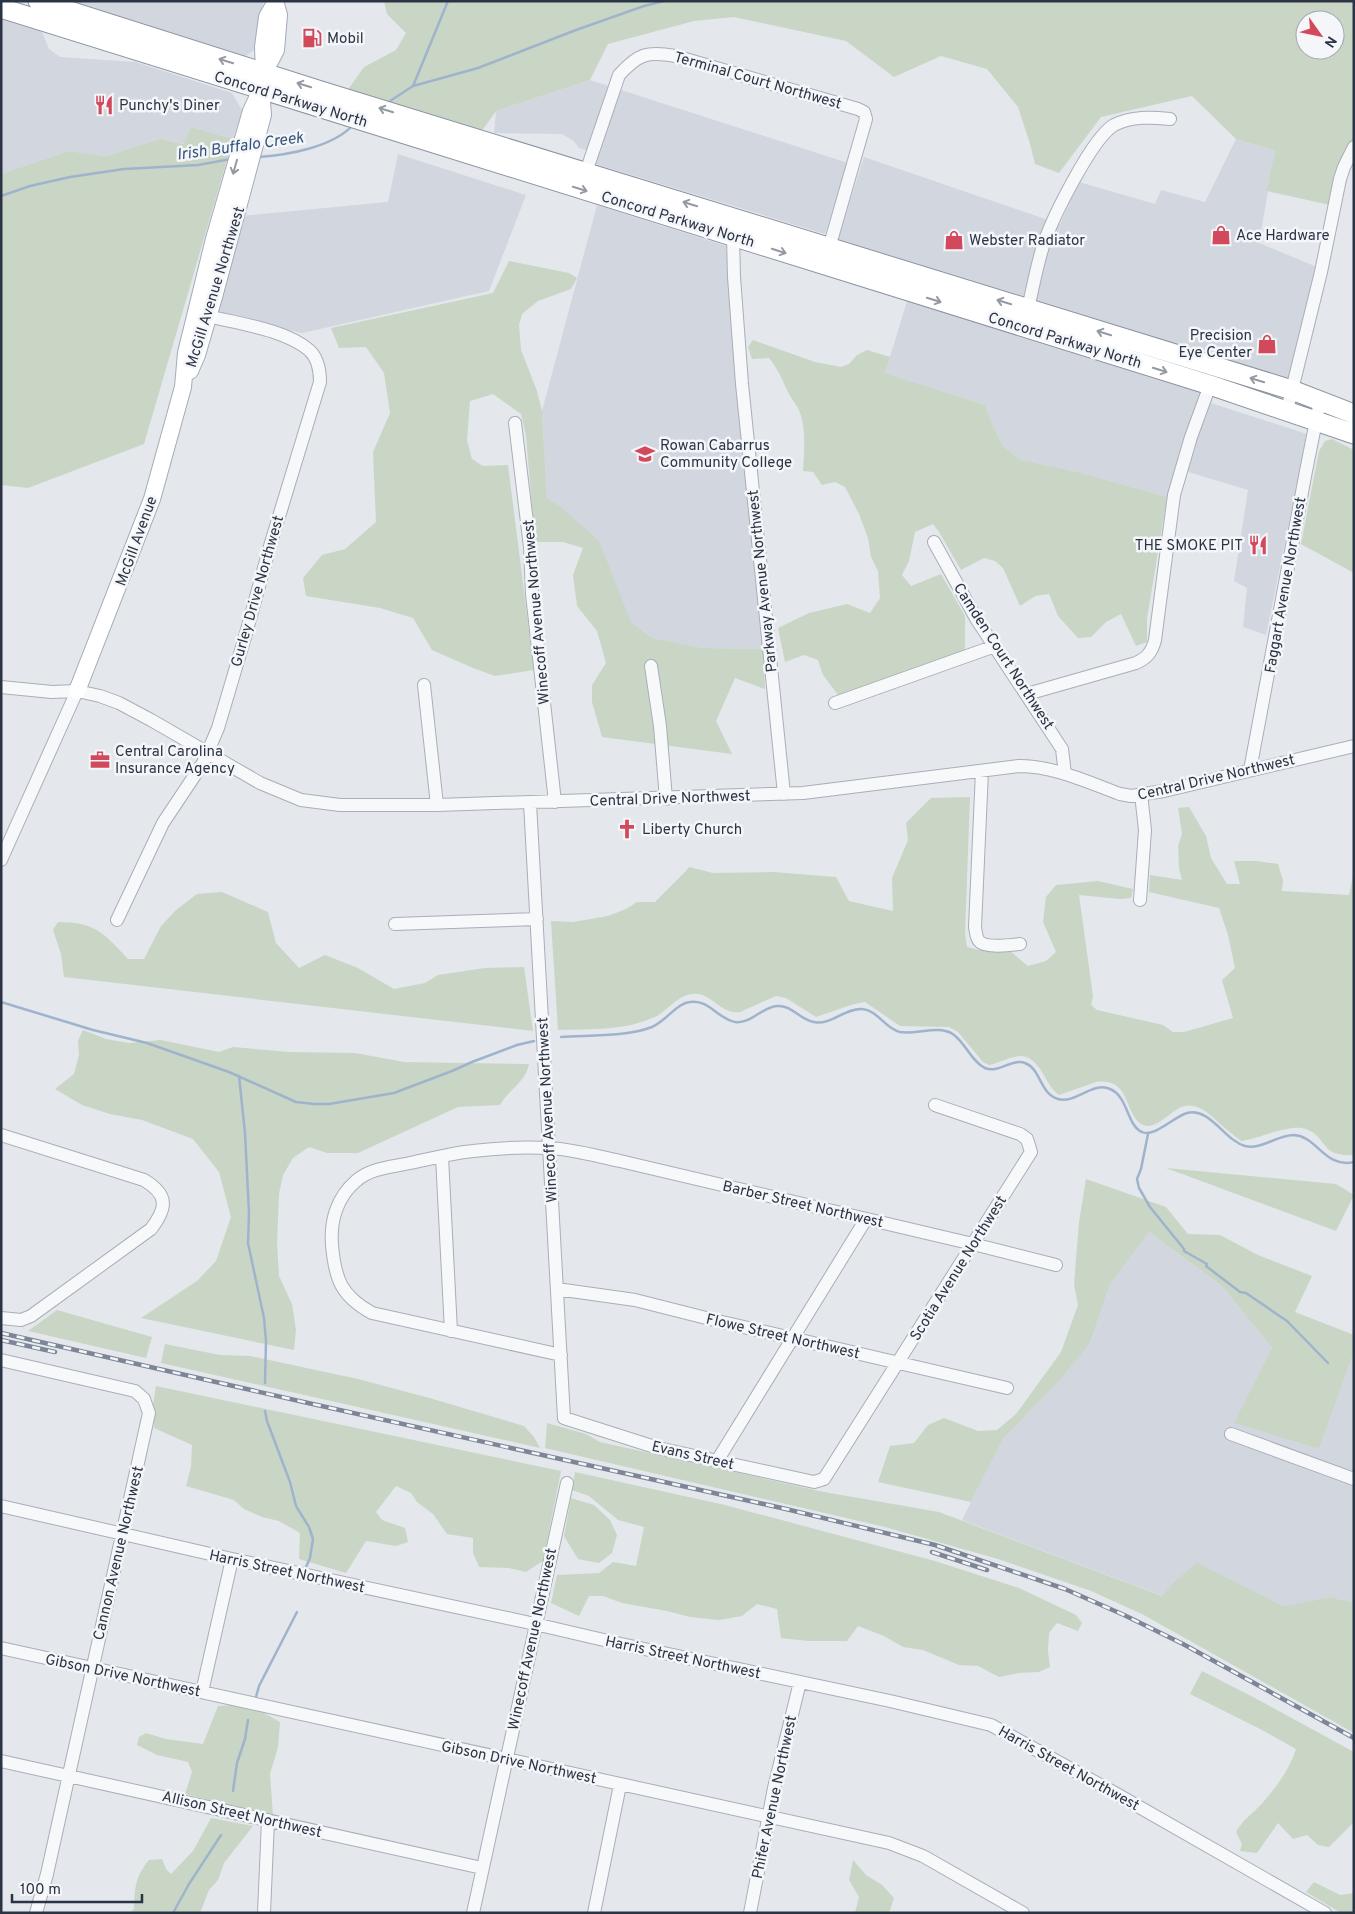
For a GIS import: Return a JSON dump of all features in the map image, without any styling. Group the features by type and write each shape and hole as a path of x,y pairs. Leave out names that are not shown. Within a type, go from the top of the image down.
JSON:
{"highway":[{"name":"Concord Parkway North","path":"38,1 56,16 262,81 735,227 829,248 1292,390 1354,414"},
{"path":"1,2 56,16"},
{"name":"Concord Parkway North","path":"1,8 56,16 188,49 262,81"},
{"name":"Concord Parkway North","path":"340,105 400,133 428,132 561,164 586,172 735,227 1063,340 1287,410 1354,434"},
{"path":"1063,340 1067,322"}],"main road":[{"name":"McGill Avenue Northwest","path":"183,387 197,355 214,297 235,193 257,113 262,81 276,50 279,15 275,2"},
{"name":"McGill Avenue Northwest","path":"183,387 186,353 214,239 224,210 235,193"},
{"path":"214,297 209,287 224,210"},
{"name":"McGill Avenue","path":"77,691 152,499 183,387"}],"street":[{"name":"Terminal Court Northwest","path":"586,172 619,75 636,58 649,54 675,56 858,109 864,112 866,119 829,248"},
{"path":"1028,310 1038,264 1051,224 1098,141 1113,126 1125,120 1143,118 1170,119"},
{"path":"1287,410 1321,272 1340,180 1344,166 1354,148"},
{"name":"Parkway Avenue Northwest","path":"735,227 734,277 742,384 784,794"},
{"name":"Gurley Drive Northwest","path":"117,920 163,823 208,753 218,728 270,546 320,382 320,373 314,356 309,350 270,331 208,316"},
{"path":"1027,694 1145,659 1152,650 1155,640 1177,479 1210,386"},
{"name":"Faggart Avenue Northwest","path":"1250,770 1320,400"},
{"name":"Winecoff Avenue Northwest","path":"516,423 530,547 532,594 555,802"},
{"name":"Camden Court Northwest","path":"934,542 978,620 1062,748 1065,774"},
{"path":"835,703 995,646"},
{"path":"651,666 660,726 666,799"},
{"path":"424,685 437,805"},
{"name":"Central Drive Northwest","path":"1,687 52,692 77,691 100,696 119,703 260,783 301,800 340,805 437,805 784,794 822,791 1004,767 1036,766 1130,796 1354,746"},
{"path":"1,860 77,691"},
{"path":"982,771 976,935 980,942 986,945 1020,944"},
{"path":"1140,900 1145,830 1141,794"},
{"name":"Winecoff Avenue Northwest","path":"530,802 564,1418"},
{"path":"395,924 536,919"},
{"name":"Scotia Avenue Northwest","path":"824,1479 1031,1152 1027,1139 1020,1134 935,1105"},
{"path":"1,1135 144,1180 157,1189 162,1198 163,1209 151,1229 31,1316 22,1320 1,1318"},
{"name":"Barber Street Northwest","path":"561,1355 372,1313 356,1305 343,1289 336,1273 331,1232 336,1209 344,1194 357,1180 374,1170 473,1150 549,1148 610,1158 1056,1265"},
{"path":"442,1157 451,1331"},
{"path":"718,1461 866,1219"},
{"name":"Flowe Street Northwest","path":"557,1289 635,1300 1007,1388"},
{"name":"Cannon Avenue Northwest","path":"1,1360 135,1391 148,1405 148,1423 121,1534 47,1874 36,1913"},
{"name":"Evans Street","path":"564,1418 658,1448 814,1482 824,1479"},
{"path":"1231,1434 1354,1479"},
{"name":"Winecoff Avenue Northwest","path":"472,1913 566,1483"},
{"name":"Harris Street Northwest","path":"1,1506 232,1559 890,1701 990,1725 1113,1792 1325,1913"},
{"path":"202,1692 232,1559"},
{"name":"Gibson Drive Northwest","path":"1,1648 769,1816 905,1848 923,1856 1022,1913"},
{"name":"Phifer Avenue Northwest","path":"750,1913 769,1816 800,1682"},
{"name":"Allison Street Northwest","path":"1,1761 482,1868"},
{"path":"594,1913 620,1784"},
{"path":"264,1913 268,1820"}],"shaded area":[{"path":"64,1 263,1 261,28 254,50 243,58"},
{"path":"1,18 42,32 49,49 60,57 135,62 232,93 242,110 233,139 191,127 185,144 160,139 106,156 68,151 1,174"},
{"path":"590,80 848,163 825,234 586,161 589,151 579,148 574,141 562,134 494,133 496,111"},
{"path":"1236,139 1275,151 1259,243 1317,267 1290,377 1285,381 1059,312 1048,345 1199,390 1203,394 1167,497 1074,471 1021,460 1003,446 985,405 885,373 908,298 986,326 998,292 837,242 864,157 1060,224 1079,182 1155,204 1161,190 1205,202"},
{"path":"398,154 526,195 489,291 302,333 217,314 241,216 388,202"},
{"name":"Rowan Cabarrus Community College","path":"597,205 726,246 763,649 703,648 652,638 631,622 578,523 560,506 547,498 542,411"},
{"path":"1211,403 1307,434 1266,635 1243,627 1247,588 1234,581 1248,490 1185,471"},
{"path":"1149,1232 1222,1286 1272,1348 1235,1423 1319,1449 1354,1352 1354,1603 1331,1597 1283,1606 1197,1564 1175,1581 1163,1596 962,1520 1003,1439 1062,1378 1090,1343 1110,1284"}],"green space":[{"path":"384,1 1354,1 1354,140 1345,153 1330,205 1267,191 1275,151 1236,139 1192,96 1101,117 1059,173 1035,164 1018,107 987,69 941,56 894,77 846,41 734,17 694,21 608,44 590,80 496,111 481,132 347,91 364,67 396,50 406,33 387,14"},
{"path":"191,127 233,139 144,444 28,488 1,485 1,174 68,151 106,156 160,139 184,144"},
{"path":"509,261 569,273 577,278 571,289 538,301 522,314 519,325 521,350 537,391 542,411 547,498 560,506 599,541 631,622 652,638 703,648 763,649 765,689 735,678 716,721 732,754 602,737 592,702 592,685 606,663 597,631 577,606 573,575 583,548 563,542 535,542 526,436 521,414 493,394 470,401 467,440 472,459 483,466 508,465 534,670 495,676 432,650 413,618 380,608 306,596 303,578 322,555 345,549 376,522 373,452 390,413 384,373 366,347 339,348 331,328 493,293"},
{"path":"753,340 815,362 841,367 849,364 857,355 867,350 890,357 885,373 985,405 1003,446 1021,460 1074,471 1167,497 1147,619 1147,642 1136,646 1121,614 1106,622 1091,637 1078,638 1058,616 1049,594 1035,596 1020,606 1003,568 995,561 984,558 961,570 933,524 915,532 909,561 902,575 911,586 941,574 965,616 965,652 838,695 823,675 818,660 804,655 785,662 778,628 809,613 847,604 870,613 880,598 878,571 871,557 868,538 859,514 845,487 835,482 822,485 813,472 803,471 804,439 801,415 769,358 752,359 748,347"},
{"path":"1332,439 1354,450 1354,573 1301,544 1319,451 1325,441"},
{"path":"970,797 965,934 967,947 979,950 1010,951 1028,966 1046,961 1056,952 1043,922 1046,897 1056,885 1098,881 1133,889 1131,898 1120,899 1079,895 1093,996 1091,1005 1097,1010 1163,1025 1173,1032 1184,1032 1233,1018 1222,980 1235,968 1228,935 1219,908 1149,892 1150,875 1182,880 1179,868 1178,846 1182,834 1178,808 1189,807 1206,836 1211,858 1227,884 1240,884 1234,861 1257,861 1278,864 1283,880 1282,891 1349,895 1353,876 1354,850 1354,1155 1335,1153 1329,1150 1313,1133 1299,1128 1283,1130 1241,1141 1202,1109 1190,1105 1180,1108 1153,1125 1143,1125 1132,1113 1126,1098 1116,1085 1108,1082 1096,1082 1059,1095 1054,1091 1038,1066 1028,1058 1017,1056 989,1065 983,1062 958,1032 949,1027 900,1026 865,1002 816,1017 786,998 776,996 740,1012 733,1012 721,1007 705,996 692,994 677,1000 657,1016 645,1021 621,1027 558,1030 551,921 573,922 608,916 626,909 637,902 655,902 689,867 713,873 773,872 836,877 849,901 893,911 892,878 908,840 906,823 931,798"},
{"path":"222,892 268,912 276,943 299,968 325,955 358,968 394,989 425,983 438,975 485,968 524,967 533,1031 64,977 61,954 53,930 58,922 81,924 90,927 105,936 128,959 144,959 161,926 176,910 197,894"},
{"path":"83,1030 106,1039 129,1043 161,1040 219,1052 233,1047 289,1052 355,1053 404,1062 529,1064 521,1081 500,1105 458,1107 358,1153 327,1153 309,1147 293,1158 283,1175 279,1194 277,1242 279,1276 292,1304 296,1330 294,1350 141,1318 197,1281 216,1261 231,1217 219,1172 193,1139 142,1120 110,1114 82,1105 55,1089 74,1074 79,1055 78,1041"},
{"path":"1166,1168 1336,1184 1354,1195 1336,1231"},
{"path":"1086,1179 1166,1207 1188,1234 1220,1235 1258,1255 1312,1276 1295,1312 1354,1335 1354,1352 1319,1449 1234,1423 1272,1348 1222,1286 1149,1232 1110,1284 1090,1343 1062,1378 1003,1439 971,1502 878,1482 890,1446 914,1443 928,1425 944,1418 978,1431 997,1430 1016,1414 1061,1352 1078,1305 1074,1284 1079,1222"},
{"path":"57,1310 152,1337 146,1358 28,1331"},
{"path":"165,1344 220,1355 250,1356 358,1379 433,1399 524,1426 534,1437 540,1448 161,1363"},
{"path":"156,1386 561,1471 543,1561 526,1572 509,1568 479,1567 473,1553 473,1538 447,1534 433,1514 417,1502 411,1493 396,1486 376,1512 382,1520 405,1528 408,1542 396,1546 366,1541 346,1573 299,1559 300,1533 279,1521 262,1517 244,1509 234,1500 186,1486 191,1467 192,1445 154,1428 153,1405"},
{"path":"547,1423 586,1434 600,1442 824,1492 939,1512 1162,1596 1175,1581 1197,1563 1283,1606 1331,1597 1354,1603 1354,1733 1142,1614 1091,1591 998,1559 885,1527 545,1448"},
{"path":"575,1472 725,1505 935,1561 1019,1588 1076,1615 1082,1623 1078,1631 1057,1623 1049,1633 1048,1651 1050,1667 1039,1672 999,1677 978,1666 959,1665 923,1650 903,1647 884,1636 858,1626 847,1641 808,1641 781,1638 777,1609 757,1604 742,1616 719,1620 690,1617 622,1603 603,1596 589,1596 579,1616 551,1603 557,1575 599,1573 613,1562 636,1566 644,1527 618,1520 589,1496 572,1490"},
{"path":"571,1498 594,1505 610,1520 617,1535 612,1553 599,1563 578,1559 564,1536"},
{"path":"1202,1671 1354,1752 1354,1822 1329,1847 1318,1845 1307,1835 1293,1839 1278,1823 1257,1853 1240,1851 1242,1844 1236,1832 1279,1782 1287,1770 1296,1749 1190,1694"},
{"path":"233,1705 259,1710 280,1722 278,1747 270,1774 273,1816 185,1794 192,1772 188,1762 157,1755 137,1745 139,1737 146,1733 166,1739 203,1744 218,1706"},
{"path":"211,1818 253,1826 224,1863 218,1880 209,1890 200,1913 129,1913 134,1909 135,1888 138,1877 149,1860 162,1859 166,1869 171,1874 193,1851"},
{"path":"853,1860 866,1875 882,1885 894,1898 889,1913 855,1913 859,1897 849,1880"},
{"path":"1314,1882 1340,1895 1354,1893 1354,1913 1341,1913 1306,1892"}],"waterway":[{"path":"413,86 448,1"},
{"name":"Irish Buffalo Creek","path":"387,103 413,86 478,68 576,30 644,6 664,1"},
{"name":"Irish Buffalo Creek","path":"259,157 296,152 322,144 344,133 353,125"},
{"name":"Irish Buffalo Creek","path":"1,196 30,186 70,177 124,169 198,165 231,159"},
{"path":"1,1002 93,1030 147,1043 229,1072 296,1102 314,1104 329,1104 394,1093 517,1045 534,1041"},
{"path":"561,1037 619,1034 642,1030 652,1027 681,1005 690,1002 703,1003 723,1017 735,1022 741,1022 766,1009 777,1006 792,1010 809,1021 820,1023 850,1011 862,1009 873,1013 890,1027 900,1032 935,1030 948,1032 954,1035 976,1062 985,1068 995,1069 1015,1063 1025,1063 1034,1070 1048,1092 1058,1099 1065,1100 1097,1088 1104,1087 1110,1089 1120,1098 1133,1124 1142,1132 1152,1132 1182,1115 1195,1112 1210,1119 1237,1143 1245,1146 1257,1146 1281,1137 1294,1135 1309,1141 1328,1157 1336,1161 1344,1163 1354,1162"},
{"path":"239,1076 245,1133 249,1213 248,1243 264,1318 266,1341 265,1383"},
{"path":"1148,1134 1141,1169 1137,1179 1139,1188 1150,1207 1184,1251 1207,1264 1206,1266 1240,1292 1246,1293 1287,1321 1328,1363"},
{"path":"265,1411 290,1482 296,1506 309,1527 313,1539 310,1558 306,1567"},
{"path":"256,1697 259,1686 297,1612"},
{"path":"233,1791 237,1763 245,1739 248,1720"},
{"path":"173,1913 189,1884 221,1835"}],"railway":[{"path":"1,1333 786,1509 935,1545 1065,1589 1124,1615 1183,1644 1354,1738"},
{"path":"1,1340 55,1352"},
{"path":"932,1552 987,1570"}],"place":[{"name":"Mobil","path":"312,38"},
{"name":"Punchy's Diner","path":"104,105"},
{"name":"Ace Hardware","path":"1221,235"},
{"name":"Webster Radiator","path":"954,240"},
{"name":"Precision Eye Center","path":"1267,344"},
{"name":"Rowan Cabarrus Community College","path":"645,454"},
{"name":"THE SMOKE PIT","path":"1258,545"},
{"name":"Central Carolina Insurance Agency","path":"100,760"},
{"name":"Liberty Church","path":"627,829"}]}
